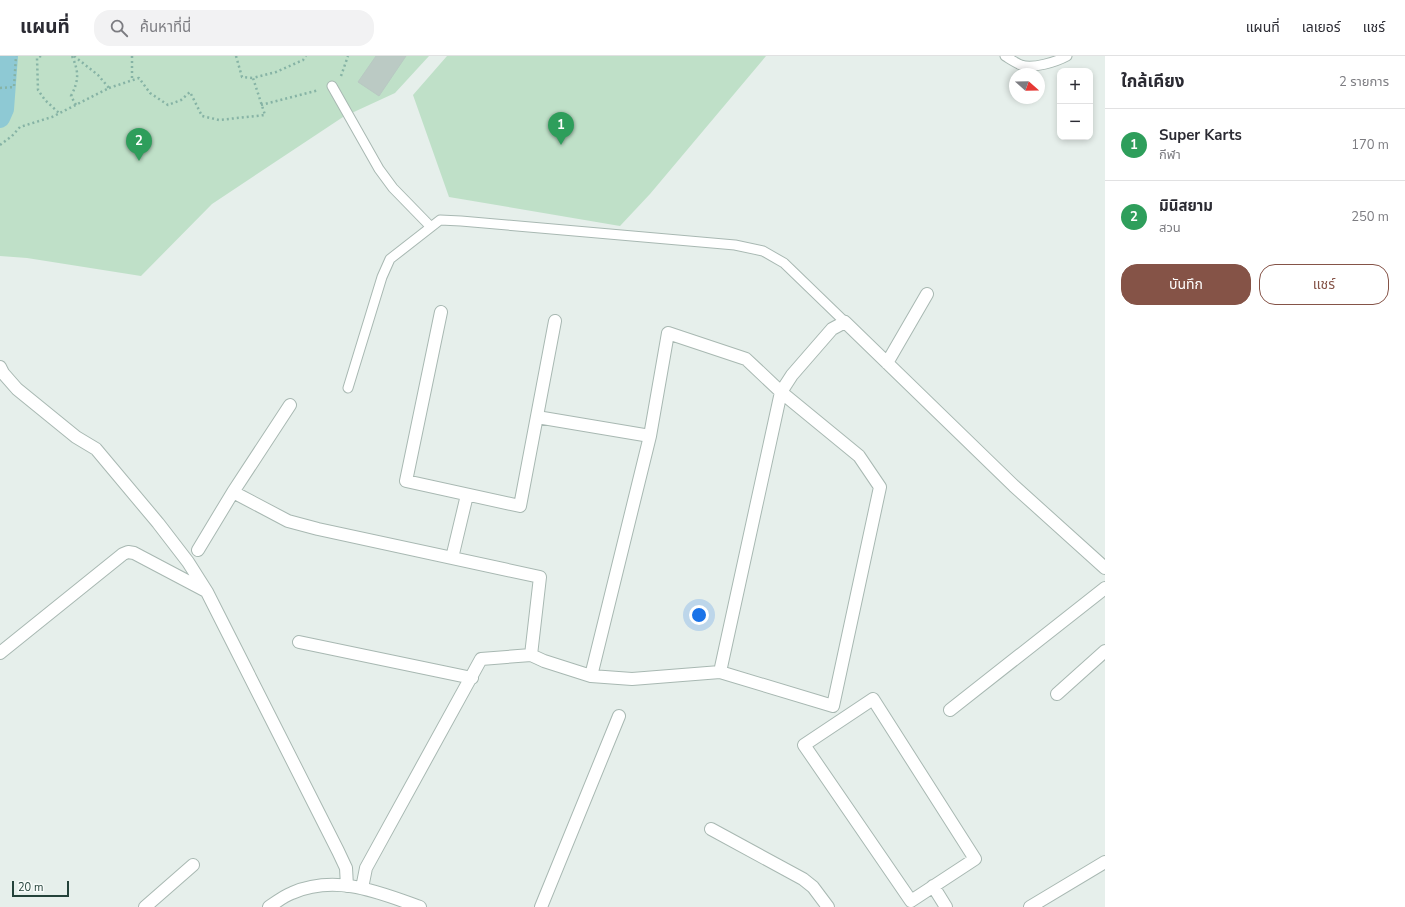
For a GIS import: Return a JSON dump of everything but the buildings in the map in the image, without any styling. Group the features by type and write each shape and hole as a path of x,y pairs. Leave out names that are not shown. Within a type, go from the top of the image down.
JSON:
{"street":[{"path":"887,363 927,294"},
{"path":"441,312 406,481 520,506 556,320"},
{"path":"720,672 781,392 792,375 832,329 844,322 1014,486 1105,568"},
{"path":"362,888 366,868 472,678 481,659 531,655 544,661 591,676 632,679 720,672 833,706 880,487 860,456 781,392 746,359 668,333 650,436 591,676"},
{"path":"0,367 17,389 76,437 96,449 158,523 188,562 207,592 338,850 346,868 347,886"},
{"path":"198,550 233,492 290,405"},
{"path":"537,417 650,436"},
{"path":"233,492 288,521 318,529 540,577 531,655"},
{"path":"452,558 467,495"},
{"path":"0,653 122,554 128,552 134,553 207,592"},
{"path":"950,710 1105,588"},
{"path":"300,642 472,678"},
{"path":"1057,694 1105,651"},
{"path":"872,699 975,859 933,886 911,901 804,745 872,699"},
{"path":"541,907 619,716"},
{"path":"711,829 803,879 813,887 828,907"},
{"path":"1030,907 1105,862"},
{"path":"145,907 193,865"},
{"path":"269,907 292,893 311,886 331,884 362,888 420,907"},
{"path":"933,886 946,907"}],"lane":[{"path":"1005,56 1023,66 1042,65 1058,61 1067,56"},
{"path":"332,86 379,169 393,188 432,227"},
{"path":"348,388 382,277 390,259 440,220 735,245 763,251 784,263 844,322"}],"path":[{"path":"0,88 14,88 16,56"},
{"path":"41,56 38,58 38,90 45,100 60,113"},
{"path":"73,56 77,68 76,86 71,96 76,106"},
{"path":"73,56 98,75 110,88"},
{"path":"132,56 132,80"},
{"path":"236,56 242,77 253,78 276,72 303,60 306,56"},
{"path":"261,105 332,86 342,75 348,56"},
{"path":"0,145 12,136 20,127 52,117 110,88 139,78 150,93 168,105 181,100 190,92 202,116 219,120 265,115 253,78"}],"green space":[{"path":"0,56 429,56 395,93 343,117 212,204 141,276 27,258 0,256"},
{"path":"447,56 766,56 650,194 620,226 449,197 413,95"}],"waterway":[{"path":"0,118 4,109 8,56"}],"place":[{"name":"Super Karts","path":"561,145"},
{"name":"มินิสยาม","path":"139,161"}]}
